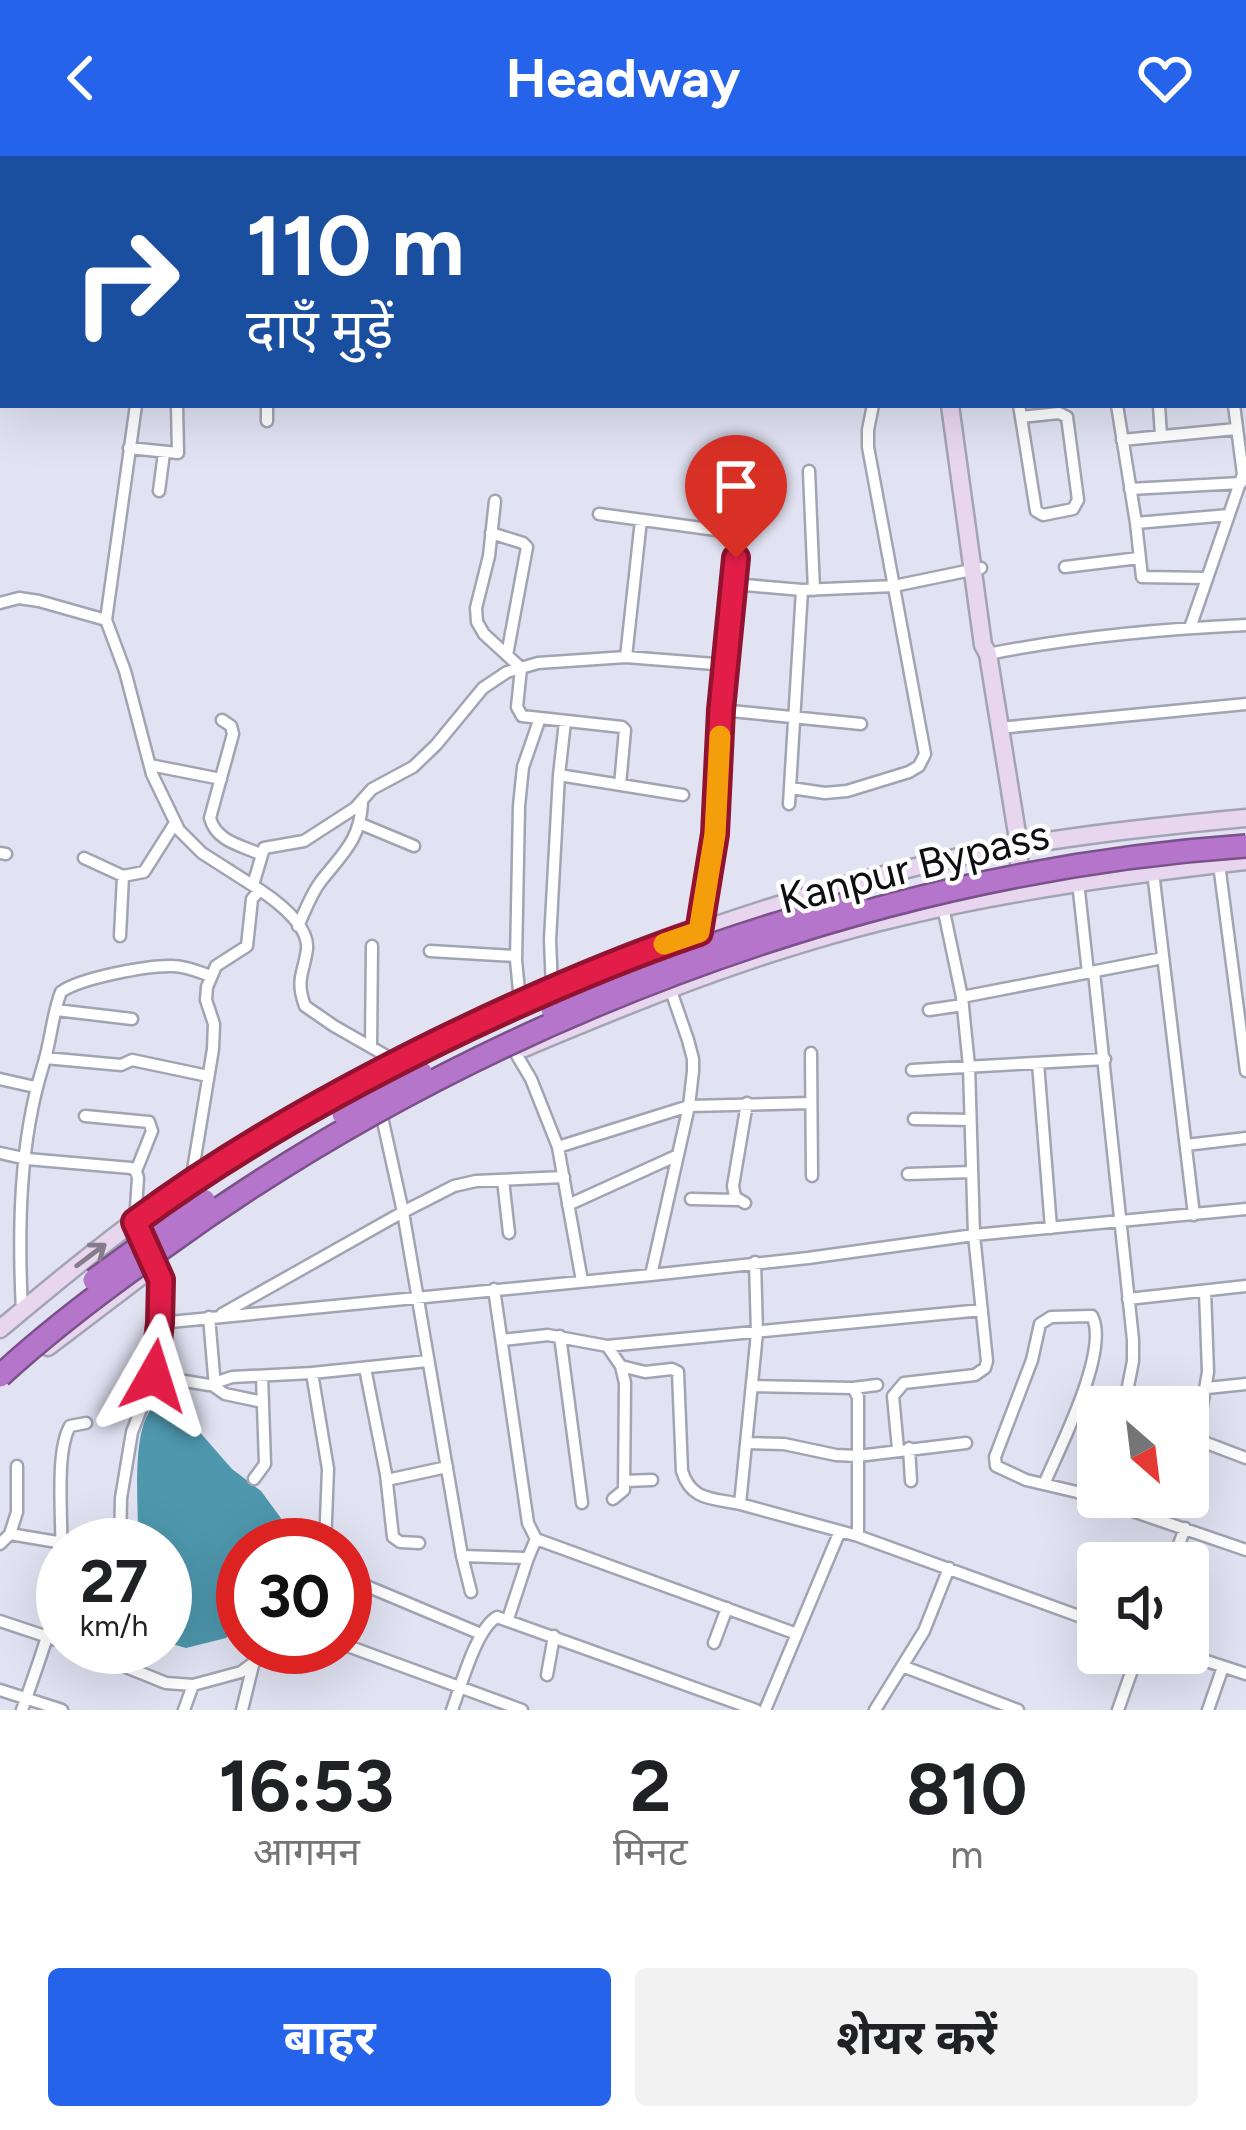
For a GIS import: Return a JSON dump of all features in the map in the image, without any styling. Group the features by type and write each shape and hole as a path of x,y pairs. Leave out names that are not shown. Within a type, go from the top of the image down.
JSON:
{"highway":[{"name":"Kanpur Bypass","path":"0,1356 117,1262 233,1180 382,1092 586,994 765,926 943,877 1121,844 1246,832"},
{"name":"Kanpur Bypass","path":"0,1376 122,1277 246,1190 340,1131 549,1025 681,973 877,908 1094,861 1246,846"}],"main road":[{"path":"949,408 1018,846 1020,891"},
{"path":"0,1329 135,1222 265,1135 520,1001 699,932 932,863 1154,826 1246,818"},
{"path":"0,1389 156,1265 285,1175 382,1117 514,1052 670,988 808,942 1020,891 1246,861"}],"street":[{"path":"136,408 106,620 150,765 179,830 202,853 257,888 298,926 308,945 299,978 305,1006 397,1062"},
{"path":"129,448 180,451 177,408"},
{"path":"267,408 267,421"},
{"path":"790,788 847,791 919,766 925,754 868,447 873,408"},
{"path":"1118,408 1140,573 1146,578 1207,578"},
{"path":"1159,408 1161,436"},
{"path":"1190,628 1243,477 1234,408"},
{"path":"1020,411 1059,412 1067,417 1078,500 1073,509 1043,515 1036,511 1020,411"},
{"path":"1122,440 1237,429"},
{"path":"159,490 164,453"},
{"path":"699,932 715,834 721,710 745,465"},
{"path":"789,803 808,590 809,471"},
{"path":"1130,489 1243,477"},
{"path":"495,501 477,622 521,668 522,716 625,730 620,785"},
{"path":"599,514 738,532"},
{"path":"1136,523 1228,515"},
{"path":"626,657 641,520"},
{"path":"491,533 523,543 527,550 507,655"},
{"path":"1065,567 1139,558"},
{"path":"734,584 808,590 894,586 976,569"},
{"path":"0,603 19,598 39,601 106,620"},
{"path":"988,654 1040,644 1246,625"},
{"path":"191,1182 213,1036 206,1000 211,976 216,966 247,946 264,848 304,841 355,808 379,784 421,761 483,688 507,672 538,663 626,657 727,665"},
{"path":"999,728 1246,704"},
{"path":"721,710 861,724"},
{"path":"520,1001 516,956 519,806 523,766 540,718"},
{"path":"222,720 233,734 212,824 222,838 260,854"},
{"path":"552,988 550,940 565,722"},
{"path":"150,765 221,779"},
{"path":"559,775 683,795"},
{"path":"298,926 319,884 351,845 361,824 362,800"},
{"path":"84,858 124,876 135,875 150,867 176,823"},
{"path":"361,824 414,846"},
{"path":"1219,864 1246,1071"},
{"path":"1153,872 1194,1215"},
{"path":"120,936 124,876"},
{"path":"1078,882 1105,1060 1122,1222 1133,1361 1128,1386"},
{"path":"911,1481 893,1402 897,1389 904,1383 975,1376 987,1361 974,1235 969,1066 943,907"},
{"path":"370,1047 372,946"},
{"path":"430,951 516,956"},
{"path":"929,1010 1163,958"},
{"path":"22,1311 20,1205 35,1087 61,992 103,977 173,966 211,976"},
{"path":"651,1275 689,1106 693,1059 670,988"},
{"path":"56,1010 132,1019"},
{"path":"514,1052 531,1079 558,1147 582,1281"},
{"path":"811,1053 812,1176"},
{"path":"45,1058 122,1065 132,1060 208,1076"},
{"path":"911,1070 1105,1060"},
{"path":"1038,1063 1052,1228"},
{"path":"0,1079 35,1087"},
{"path":"691,1199 741,1202 733,1186 747,1103"},
{"path":"558,1147 689,1106 811,1103"},
{"path":"85,1116 145,1119 152,1125 136,1171 135,1222 161,1280 160,1323 154,1376 132,1432 121,1518"},
{"path":"382,1117 471,1592"},
{"path":"914,1119 970,1120"},
{"path":"1186,1145 1246,1138"},
{"path":"0,1153 136,1171"},
{"path":"568,1205 678,1155"},
{"path":"908,1174 972,1172"},
{"path":"213,1317 454,1186 563,1177"},
{"path":"503,1180 509,1233"},
{"path":"160,1323 1246,1209"},
{"path":"740,1504 757,1334 755,1262"},
{"path":"1128,1299 1246,1286"},
{"path":"494,1288 528,1523 536,1539 797,1634"},
{"path":"1205,1291 1207,1386"},
{"path":"502,1340 560,1336 607,1346 982,1310"},
{"path":"1085,1386 1097,1322 1092,1316 1044,1320 994,1457 998,1469 1246,1550"},
{"path":"213,1317 213,1384"},
{"path":"560,1336 582,1503"},
{"path":"607,1346 626,1383 624,1490 613,1499"},
{"path":"154,1376 205,1385 232,1377 428,1360"},
{"path":"621,1366 678,1372 682,1471 697,1494 858,1536 1077,1615"},
{"path":"365,1367 393,1537 419,1543"},
{"path":"312,1373 328,1469 327,1518"},
{"path":"254,1479 265,1464 262,1376"},
{"path":"213,1384 225,1394 263,1402"},
{"path":"1209,1388 1246,1384"},
{"path":"752,1386 877,1385"},
{"path":"853,1388 857,1397 858,1536"},
{"path":"1045,1483 1077,1409"},
{"path":"63,1518 65,1434 70,1426 86,1424"},
{"path":"748,1443 858,1456 966,1443"},
{"path":"1209,1444 1246,1458"},
{"path":"0,1544 10,1534 16,1512 17,1466"},
{"path":"387,1480 447,1467"},
{"path":"624,1480 652,1480"},
{"path":"1180,1542 1185,1528"},
{"path":"765,1710 840,1531"},
{"path":"10,1534 36,1538"},
{"path":"508,1619 536,1539"},
{"path":"463,1556 528,1558"},
{"path":"875,1710 924,1630 949,1568"},
{"path":"372,1588 481,1634"},
{"path":"714,1643 727,1608"},
{"path":"452,1710 481,1634 492,1618 508,1619 756,1710"},
{"path":"0,1621 36,1633"},
{"path":"547,1675 554,1636"},
{"path":"372,1655 522,1710"},
{"path":"1209,1662 1246,1674"},
{"path":"24,1704 36,1665"},
{"path":"902,1666 1016,1710"},
{"path":"1208,1710 1223,1667"},
{"path":"147,1674 166,1683 193,1685 234,1674"},
{"path":"242,1710 251,1674"},
{"path":"1118,1710 1131,1674"},
{"path":"184,1710 193,1685"},
{"path":"0,1690 24,1704 62,1710"}],"water":[{"path":"150,1411 170,1412 190,1421 232,1469 261,1491 281,1518 216,1518 216,1640 192,1646 192,1518 138,1518 138,1456"}],"slow traffic":[{"path":"664,944 699,932 715,834 720,736"}],"route":[{"path":"154,1376 161,1280 135,1222 265,1135 364,1078 527,998 699,932 715,834 736,558"}]}
